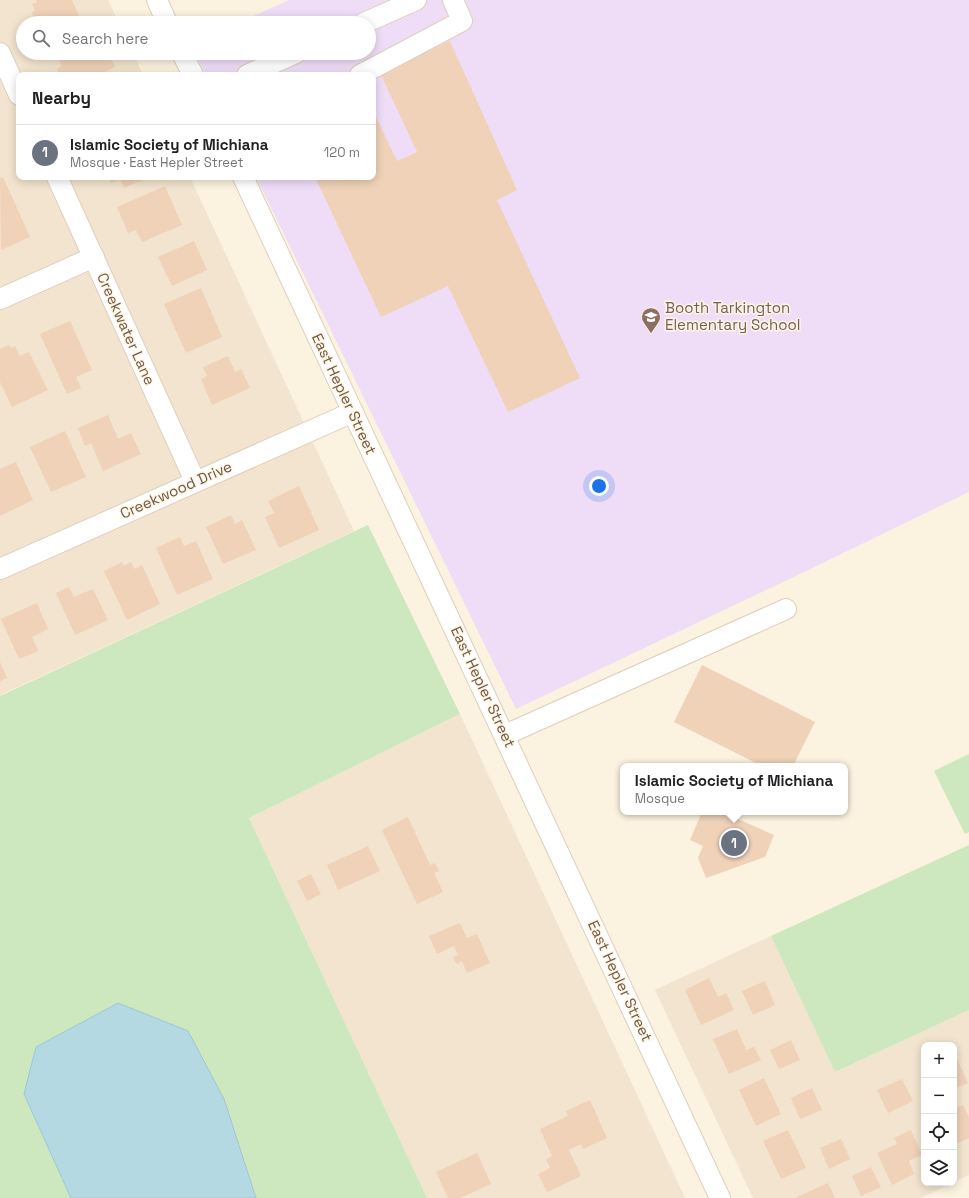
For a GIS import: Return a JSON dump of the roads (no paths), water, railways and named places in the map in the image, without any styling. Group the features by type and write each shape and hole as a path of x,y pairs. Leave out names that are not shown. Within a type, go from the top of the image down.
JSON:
{"street":[{"path":"157,0 165,16"},
{"path":"376,18 416,0"},
{"path":"366,72 462,21 452,0"},
{"path":"0,53 16,88"},
{"path":"186,60 192,72"},
{"path":"267,71 285,60"},
{"name":"Creekwater Lane","path":"58,180 195,481"},
{"name":"East Hepler Street","path":"244,180 720,1198"},
{"path":"0,300 94,257"},
{"name":"Creekwood Drive","path":"0,569 353,412"},
{"path":"505,735 786,609"}],"water":[{"path":"118,1003 188,1031 224,1099 256,1198 71,1198 24,1094 36,1047"}],"place":[{"name":"Booth Tarkington Elementary School","path":"651,334"},
{"name":"Islamic Society of Michiana","path":"734,843"}]}
